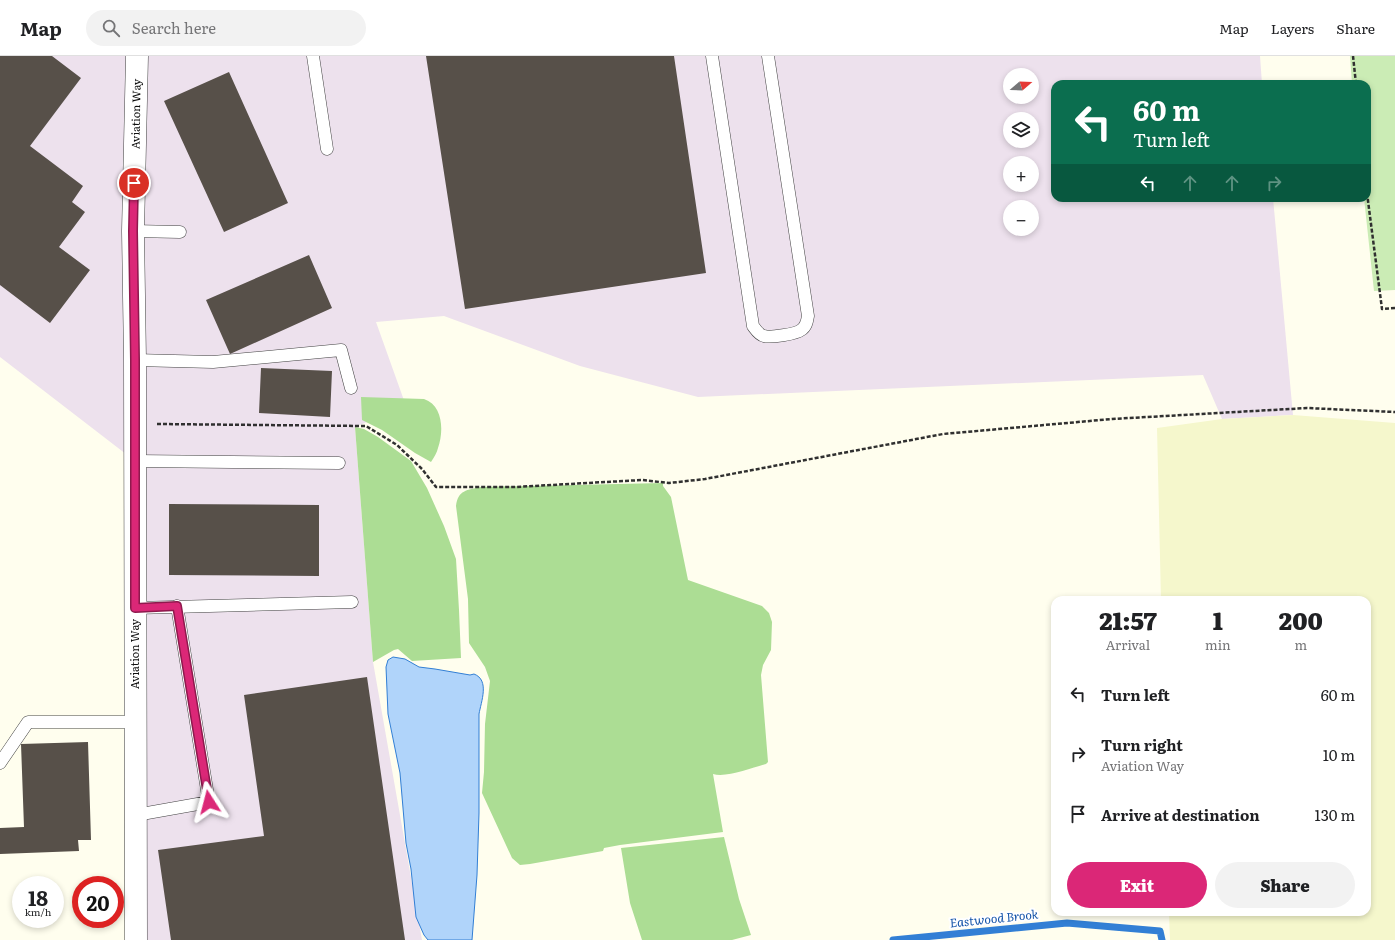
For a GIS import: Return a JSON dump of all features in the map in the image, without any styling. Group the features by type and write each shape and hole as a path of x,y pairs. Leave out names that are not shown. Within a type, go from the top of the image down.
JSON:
{"street":[{"name":"Aviation Way","path":"136,940 135,360 133,231 137,56"}],"lane":[{"path":"313,56 327,149"},
{"path":"712,56 753,326 757,332 763,336 770,336 802,330 806,324 808,316 768,56"},
{"path":"133,231 180,232"},
{"path":"135,360 213,362 341,350 351,388"},
{"path":"135,461 339,463"},
{"path":"135,608 352,602"},
{"path":"136,815 209,802 177,606"},
{"path":"0,763 28,722 135,722"}],"path":[{"path":"1353,56 1356,80"},
{"path":"1368,202 1382,309 1395,308"},
{"path":"135,424 366,426 397,445 422,469 436,487 515,487 642,480 669,483 705,479 943,434 1112,419 1307,408 1395,412"}],"shaded area":[{"path":"0,56 1260,56 1262,80 1051,80 1051,202 1273,202 1293,415 1222,419 1203,375 698,397 580,366 444,316 376,322 406,406 355,427 373,662 422,940 136,940 135,461 0,357"}],"green space":[{"path":"1350,56 1395,56 1395,290 1374,291 1364,202 1371,202 1371,80 1352,80"},
{"path":"361,397 424,399 430,402 438,413 441,427 438,450 431,462 415,453 382,430 362,420"},
{"path":"1293,415 1395,423 1395,940 1170,940 1169,916 1371,916 1371,596 1161,596 1157,428 1222,419"},
{"path":"355,427 364,429 378,437 411,461 427,488 444,526 456,559 461,658 412,661 398,649 373,662"},
{"path":"663,483 663,486 671,497 688,580 762,606 769,613 772,622 771,650 763,665 761,675 768,762 766,764 732,774 713,774 723,832 620,845 604,848 603,851 520,865 512,858 482,793 485,724 490,681 485,667 469,643 468,599 456,506 457,501 464,492 481,487"},
{"path":"724,837 739,899 751,935 732,940 642,940 630,903 621,848"}],"water":[{"path":"393,657 405,659 419,667 470,675 474,674 482,681 483,698 479,714 479,813 477,875 472,940 428,940 424,935 416,917 411,869 406,843 400,773 388,714 386,667 388,660"}],"building":[{"path":"0,56 52,56 81,78 30,146 83,186 72,202 85,212 59,247 90,270 50,323 0,285"},
{"path":"426,56 674,56 706,273 465,309"},
{"path":"229,72 288,203 224,232 164,101"},
{"path":"309,255 332,308 230,354 206,300"},
{"path":"261,368 332,371 330,417 259,413"},
{"path":"169,504 319,505 319,576 169,575"},
{"path":"367,677 405,940 171,940 158,850 264,836 244,695"},
{"path":"88,742 91,840 78,840 79,851 0,854 0,828 24,827 21,744"}],"waterway":[{"name":"Eastwood Brook","path":"893,940 1067,923 1160,931 1162,940"}],"route":[{"path":"134,183 135,608 177,606 209,802"}]}
